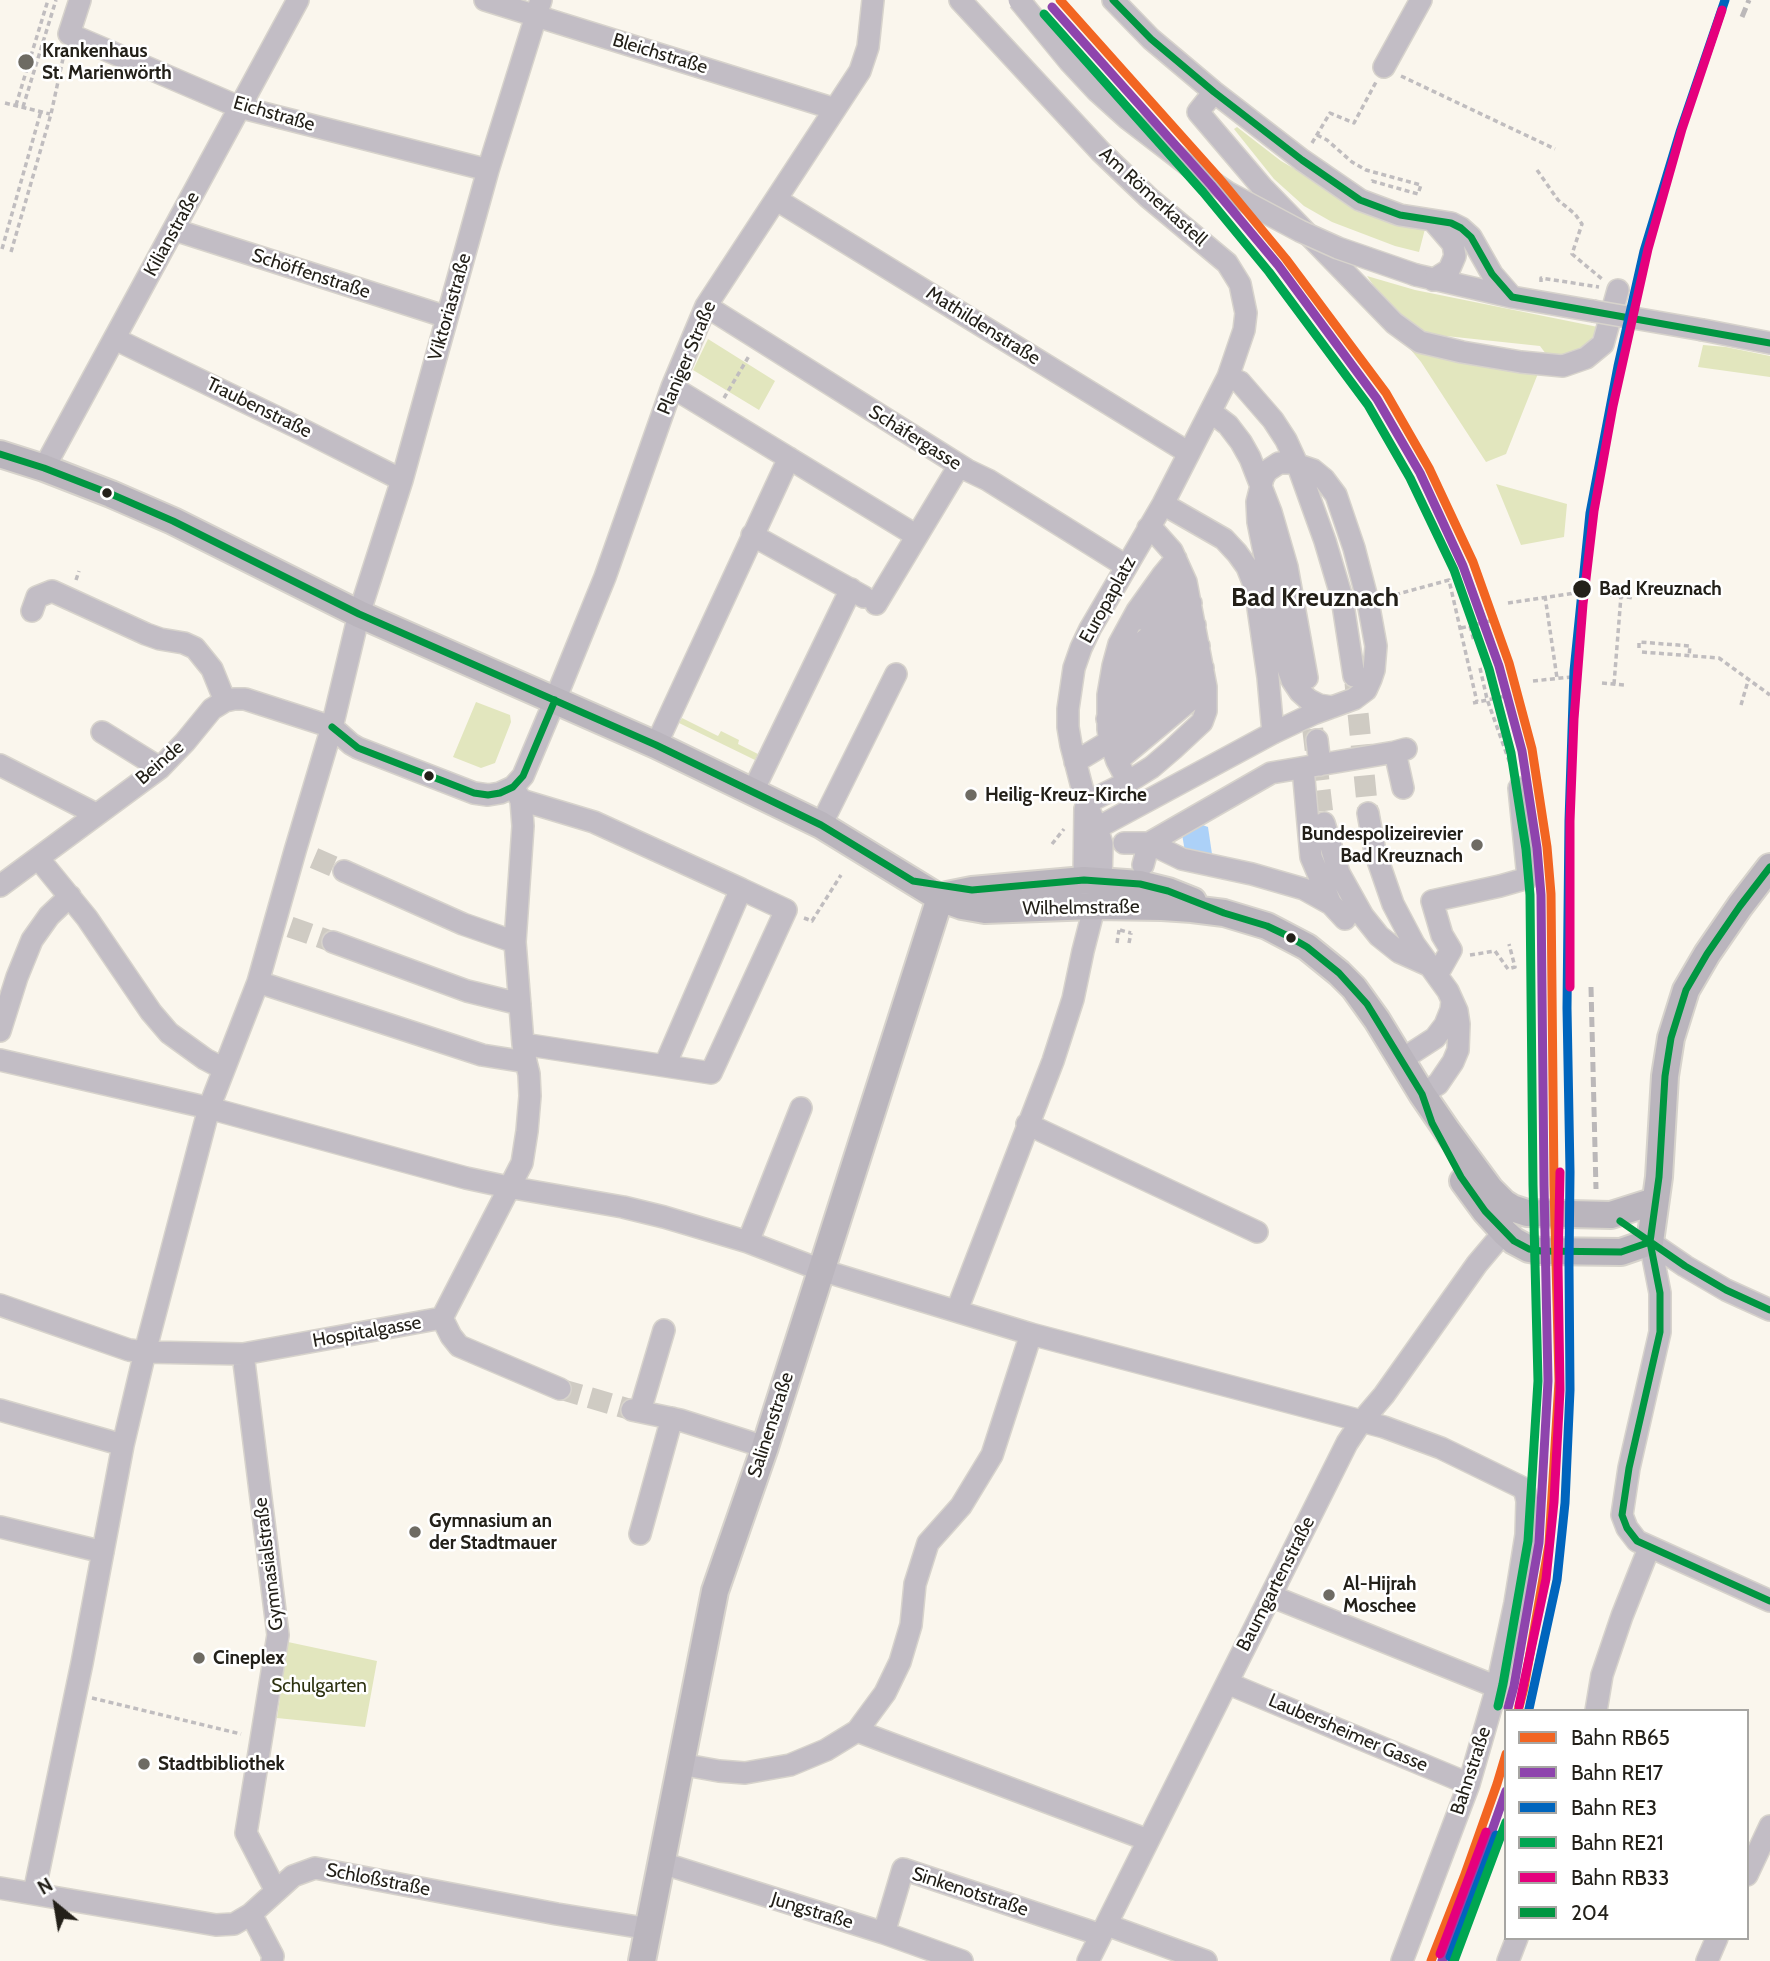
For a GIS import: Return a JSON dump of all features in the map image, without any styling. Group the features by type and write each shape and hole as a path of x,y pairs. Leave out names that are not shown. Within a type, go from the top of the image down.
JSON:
{"main road":[{"name":"Wilhelmstraße","path":"0,454 44,468 173,521 359,614 656,745 821,825 940,898 985,910 1094,906 1162,907 1223,913"},
{"path":"1611,1215 1650,1242 1659,1177 1665,1076 1671,1038 1686,990 1720,935 1770,867"},
{"name":"Wilhelmstraße","path":"913,881 972,890"},
{"name":"Wilhelmstraße","path":"940,898 972,890 1093,881 1152,886 1223,913 1267,926 1324,959 1367,1004 1422,1094 1482,1178 1504,1203 1522,1212 1611,1215"},
{"name":"Salinenstraße","path":"642,1961 715,1591 765,1447 940,898"},
{"name":"Wilhelmstraße","path":"1422,1094 1441,1142 1461,1177 1485,1211 1504,1232 1521,1245 1541,1251 1621,1252 1650,1242"},
{"path":"1611,1215 1655,1201"}],"street":[{"path":"69,34 80,0"},
{"name":"Kilianstraße","path":"44,468 298,0"},
{"name":"Bleichstraße","path":"485,0 538,7 835,109"},
{"name":"Planiger Straße","path":"517,793 605,577 672,387 706,306 853,82 865,60 873,0"},
{"name":"Am Römerkastell","path":"960,0 1101,152 1150,198 1227,263 1240,284 1246,313 1244,330 1228,377"},
{"name":"Am Römerkastell","path":"973,0 998,40"},
{"path":"1019,0 1069,61 1128,119 1192,169 1251,206 1300,232 1338,248 1425,277 1512,297 1770,343"},
{"path":"1113,0 1151,39 1214,92 1302,160 1360,200 1400,215 1451,223 1461,228 1471,237 1492,274 1512,297"},
{"path":"1384,67 1421,0"},
{"name":"Viktoriastraße","path":"34,1893 123,1445 209,1108 283,925 304,854 359,614 402,480 488,170 538,7"},
{"name":"Eichstraße","path":"69,34 239,107 488,170"},
{"path":"1214,92 1198,112 1281,206 1394,323 1420,342 1521,362 1563,366 1586,358 1602,344 1618,290"},
{"name":"Mathildenstraße","path":"776,200 1189,453"},
{"path":"1425,277 1449,270 1455,256 1453,244 1434,222"},
{"name":"Schöffenstraße","path":"175,230 447,317"},
{"name":"Schäfergasse","path":"706,306 959,466 988,480 1126,566"},
{"name":"Traubenstraße","path":"115,339 402,480"},
{"path":"1228,377 1240,382 1273,420 1298,466 1342,598 1354,676"},
{"name":"Europaplatz","path":"1093,881 1102,844 1086,803 1070,736 1068,709 1074,668 1090,629 1163,503 1228,377"},
{"path":"672,387 917,536"},
{"path":"1211,412 1228,425 1241,442 1271,512 1287,567 1307,678"},
{"path":"656,745 789,458"},
{"path":"1097,828 1273,733 1354,699 1366,690 1374,670 1376,646 1354,548 1336,495 1324,479 1312,470 1284,462 1267,471 1257,502 1258,522 1292,680 1309,700 1332,707"},
{"path":"752,535 882,607 917,536 959,466"},
{"path":"1163,503 1224,539 1247,567 1255,587 1273,733"},
{"path":"1086,803 1128,782 1174,749 1202,722 1206,711 1204,677 1186,582 1177,559 1164,541 1149,528"},
{"path":"1128,782 1113,751 1107,719 1113,666 1119,644 1147,595 1177,559"},
{"path":"1125,632 1186,582"},
{"path":"753,791 851,589"},
{"path":"34,604 52,591 146,634 184,643 195,648 212,669 225,701 245,699 332,726 358,748 474,793 517,793 594,822 786,910 711,1073 665,1065 524,1053 482,1055 258,982"},
{"path":"1113,666 1191,603"},
{"path":"1108,695 1197,636"},
{"path":"1107,719 1197,636"},
{"path":"821,825 896,674"},
{"path":"1075,762 1113,751 1204,677"},
{"name":"Beinde","path":"0,886 160,768 212,709 225,701"},
{"path":"102,732 160,768"},
{"path":"1149,843 1182,859 1252,874 1304,889 1338,912 1311,857 1311,766 1317,740"},
{"path":"1124,844 1149,843 1271,773 1401,751 1403,789"},
{"path":"0,765 96,814"},
{"path":"1433,971 1451,950 1442,935 1432,901 1528,878 1519,788"},
{"name":"Hospitalgasse","path":"0,1305 129,1350 145,1352 243,1354 442,1318 522,1163 527,1131 529,1074 524,1053 516,942 523,826 517,793"},
{"name":"Europaplatz","path":"957,1310 1053,1061 1073,999 1094,906 1086,803"},
{"path":"1368,813 1380,870 1401,921 1452,999 1460,1024 1458,1050 1453,1062 1438,1084 1422,1094"},
{"path":"1324,823 1339,873 1363,916 1379,936 1399,952 1433,971"},
{"path":"1143,865 1149,843"},
{"path":"38,858 70,896 151,1012 169,1033 223,1069"},
{"path":"344,871 463,924 516,942"},
{"path":"665,1065 741,889"},
{"path":"1,1025 32,940 49,916 70,896"},
{"path":"1379,936 1393,934 1398,930 1401,921"},
{"path":"333,942 467,991 520,1004"},
{"path":"1401,1060 1435,1038 1446,1025 1452,999"},
{"path":"0,1060 209,1108 466,1178 623,1207 677,1221 748,1242 821,1270 1031,1334 1361,1422"},
{"path":"748,1242 801,1108"},
{"path":"1027,1124 1257,1232"},
{"path":"1497,1196 1504,1232"},
{"name":"Baumgartenstraße","path":"1088,1961 1347,1443 1477,1264 1504,1232"},
{"path":"1650,1242 1727,1290 1770,1310"},
{"path":"1650,1242 1660,1293 1660,1332 1629,1468 1622,1515 1631,1534 1649,1548 1770,1601"},
{"path":"442,1318 450,1336 459,1346 560,1389"},
{"path":"664,1330 636,1411 671,1418 765,1447"},
{"path":"680,1764 746,1773 790,1765 827,1750 857,1731 885,1693 900,1662 911,1625 915,1584 929,1543 961,1506 992,1455 1031,1334"},
{"name":"Gymnasialstraße","path":"243,1354 278,1635 246,1833 276,1891"},
{"path":"0,1410 123,1445"},
{"path":"640,1535 671,1418"},
{"name":"Bahnstraße","path":"1361,1422 1384,1427 1441,1448 1521,1487 1527,1501 1526,1535 1497,1687 1469,1784 1402,1961"},
{"path":"0,1527 103,1552"},
{"path":"1596,1709 1602,1675 1649,1548"},
{"path":"1271,1596 1497,1687"},
{"name":"Laubersheimer Gasse","path":"1227,1683 1469,1784"},
{"path":"857,1731 1148,1840"},
{"path":"1749,1871 1770,1826"},
{"name":"Jungstraße","path":"662,1863 884,1933 962,1961"},
{"name":"Schloßstraße","path":"0,1888 216,1925 234,1924 251,1914 293,1876 314,1868 556,1914 650,1928"},
{"name":"Sinkenotstraße","path":"884,1933 903,1869 1206,1961"},
{"path":"251,1914 273,1956 272,1961"},
{"path":"1508,1961 1516,1940"},
{"path":"1707,1961 1716,1940"}],"path":[{"path":"16,105 48,0"},
{"path":"23,107 56,0"},
{"path":"11,252 51,114 69,34"},
{"path":"1302,160 1330,113 1354,123 1384,67 1555,149"},
{"path":"5,103 51,114"},
{"path":"2,249 41,111"},
{"path":"1537,170 1558,200 1583,224 1572,254 1618,290"},
{"path":"1541,278 1618,290"},
{"path":"715,413 759,340"},
{"path":"1368,602 1449,580 1475,702 1515,694"},
{"path":"1508,603 1588,591"},
{"path":"1610,595 1634,598"},
{"path":"1545,596 1557,678"},
{"path":"1614,684 1621,596"},
{"path":"1461,628 1490,621"},
{"path":"1470,626 1474,642"},
{"path":"1689,656 1690,646 1639,642 1641,650 1689,656 1719,658 1770,695"},
{"path":"1480,668 1487,699 1519,788"},
{"path":"1533,681 1581,676"},
{"path":"1741,705 1748,679"},
{"path":"1602,683 1625,685"},
{"path":"786,910 812,921 841,875"},
{"path":"1117,943 1119,930 1131,933"},
{"path":"1470,955 1495,951 1508,969 1515,967 1508,944"},
{"path":"75,1693 260,1738"}],"green space":[{"path":"1237,127 1281,161 1331,190 1425,229 1419,252 1395,246 1332,222 1304,206 1274,179 1234,129"},
{"path":"1367,276 1415,290 1598,327 1589,344 1570,355 1546,354 1540,346 1427,334 1388,306"},
{"path":"1400,337 1539,371 1506,454 1486,462 1421,362"},
{"path":"708,339 775,381 759,410 693,370"},
{"path":"1703,345 1770,356 1770,377 1698,367"},
{"path":"1496,484 1567,504 1564,537 1521,545"},
{"path":"476,702 510,715 511,722 495,763 481,768 453,757"},
{"path":"682,718 718,736 721,731 739,740 738,744 758,754 755,760 679,723"},
{"name":"Schulgarten","path":"288,1642 377,1661 365,1727 277,1718"}],"water":[{"path":"1200,824 1208,827 1212,854 1202,856 1185,852 1182,834"}],"tunnel":[{"path":"1355,683 1368,813"},
{"path":"1309,698 1324,823"},
{"path":"314,858 344,871"},
{"path":"290,927 333,942"},
{"path":"560,1389 632,1410"}],"railway":[{"path":"1742,17 1749,0"},
{"path":"1591,987 1596,1189"}],"rail line":[{"name":"RB65","path":"1060,0 1219,178 1286,259 1386,393 1429,468 1473,562 1509,663 1532,749 1547,847 1551,894 1559,1381 1549,1544 1519,1709"},
{"name":"RE3","path":"1529,1709 1557,1580 1565,1503 1570,1390 1567,1008 1569,821 1574,671 1590,513 1618,366 1644,251 1680,132 1725,0"},
{"name":"RE17","path":"1052,7 1211,185 1278,265 1377,399 1420,473 1463,566 1499,666 1522,751 1537,848 1541,895 1548,1381 1539,1543 1508,1708"},
{"name":"RB33","path":"1570,987 1570,821 1574,719 1594,511 1613,406 1648,249 1682,129 1722,10"},
{"name":"RE21","path":"1044,14 1203,192 1269,272 1368,405 1410,478 1454,570 1489,669 1511,753 1526,849 1530,895 1538,1381 1528,1541 1498,1706"},
{"name":"RB33","path":"1519,1706 1546,1579 1554,1502 1560,1390 1560,1172"},
{"name":"RB65","path":"1431,1961 1464,1877 1504,1761"},
{"name":"RE17","path":"1442,1961 1504,1797"},
{"name":"RE21","path":"1454,1961 1504,1827"},
{"name":"RB33","path":"1440,1954 1486,1832"},
{"name":"RE3","path":"1450,1957 1496,1835"}],"transit line":[{"name":"204","path":"1113,0 1151,39 1214,92 1302,160 1360,200 1400,215 1451,223 1461,228 1471,237 1492,274 1512,297 1770,343"},
{"name":"204","path":"0,454 44,468 173,521 359,614 656,745 821,825 913,881 972,890 1084,880 1140,884 1168,891 1288,936 1307,947 1339,973 1367,1004 1422,1094 1432,1123 1461,1177 1485,1211 1514,1241 1529,1249 1541,1251 1621,1252 1650,1242"},
{"name":"204","path":"332,727 358,748 474,793 488,795 513,787 523,776 555,700"},
{"name":"204","path":"1770,867 1707,954 1686,990 1671,1038 1665,1076 1659,1177 1650,1242 1660,1293 1660,1332 1629,1468 1622,1515 1627,1528 1637,1541 1770,1601"},
{"name":"204","path":"1620,1221 1685,1266 1726,1290 1770,1310"}],"place":[{"name":"Krankenhaus St. Marienwörth","path":"26,62"},
{"name":"Bad Kreuznach","path":"1582,589"},
{"name":"Heilig-Kreuz-Kirche","path":"971,795"},
{"name":"Bundespolizeirevier Bad Kreuznach","path":"1477,845"},
{"name":"Gymnasium an der Stadtmauer","path":"415,1532"},
{"name":"Al-Hijrah Moschee","path":"1329,1595"},
{"name":"Cineplex","path":"199,1658"},
{"name":"Stadtbibliothek","path":"144,1764"}],"district":[{"name":"Bad Kreuznach","path":"1315,598"}]}
